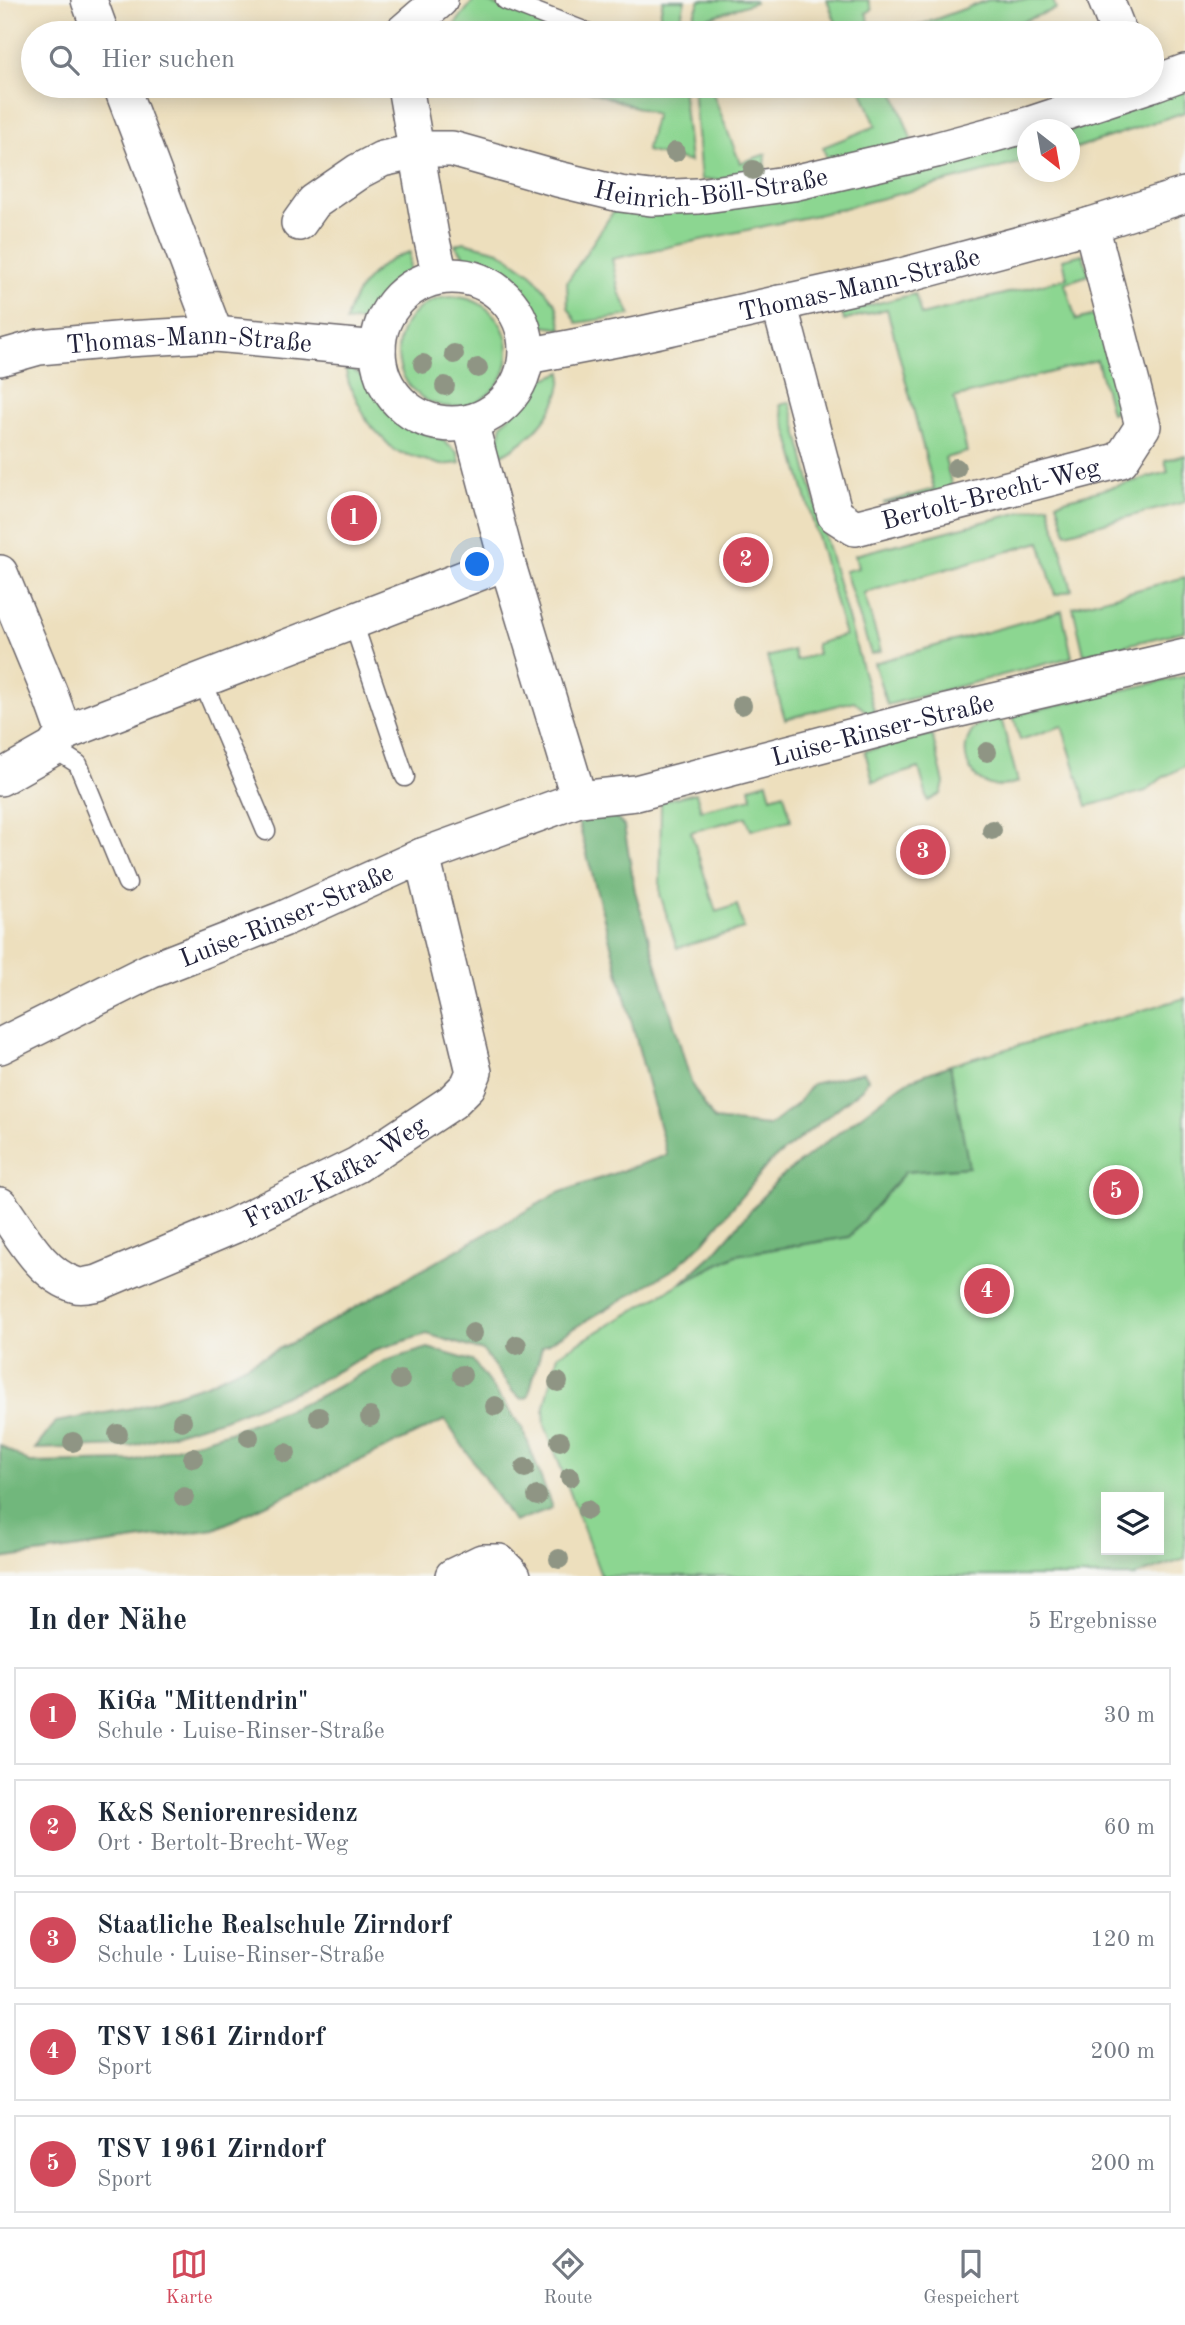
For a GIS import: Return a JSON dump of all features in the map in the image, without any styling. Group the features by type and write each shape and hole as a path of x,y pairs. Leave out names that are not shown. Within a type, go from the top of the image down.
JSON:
{"street":[{"path":"89,0 97,21"},
{"path":"416,21 440,0"},
{"path":"1106,0 1114,21"},
{"name":"Heinrich-Böll-Straße","path":"1164,79 1185,72"},
{"path":"126,98 215,334"},
{"path":"407,98 440,276"},
{"name":"Heinrich-Böll-Straße","path":"299,223 314,202 359,171 382,159 417,150 452,149 620,194 651,198 698,197 793,183 927,152 1031,124 1108,98"},
{"name":"Thomas-Mann-Straße","path":"527,356 637,335 898,277 1091,225 1185,195"},
{"name":"Bertolt-Brecht-Weg","path":"779,303 835,515 855,528 975,499 1121,460 1143,426 1091,225"},
{"path":"440,276 469,278 493,288 512,306 524,330 527,356 521,379 509,398 491,414 470,422 443,424 416,415 396,399 382,375 378,348 383,323 397,300 418,284 440,276"},
{"name":"Thomas-Mann-Straße","path":"0,358 38,347 127,338 215,334 378,348"},
{"path":"470,422 507,562 579,799"},
{"path":"0,778 58,741 202,680 507,562"},
{"path":"0,573 50,694 58,741"},
{"name":"Luise-Rinser-Straße","path":"0,1046 150,971 282,919 422,856 579,799 636,793 938,714 1185,657"},
{"name":"Franz-Kafka-Weg","path":"0,1205 41,1262 60,1277 78,1286 99,1283 233,1226 357,1165 452,1102 468,1086 474,1072 422,856"},
{"path":"453,1576 482,1562 499,1562 513,1576"}],"lane":[{"path":"505,0 558,21"},
{"path":"353,622 405,777"},
{"path":"202,680 266,831"},
{"path":"58,741 78,764 127,883"}],"green space":[{"path":"474,0 482,0 537,21 457,21"},
{"path":"663,0 685,0 680,21 659,21"},
{"path":"700,0 755,2 699,21 691,21"},
{"path":"827,0 868,0 872,10 866,13 869,21 835,21"},
{"path":"988,0 1053,0 1056,9 1024,21 931,21"},
{"path":"1185,80 1185,112 1080,147 1080,126 1144,98 1164,98 1164,89"},
{"path":"610,98 683,98 690,162 646,151 656,114"},
{"path":"694,98 715,98 740,163 766,154 764,179 701,180"},
{"path":"865,98 896,98 914,147 830,167 823,147 876,126"},
{"path":"1017,136 1017,164 821,214 612,259 619,292 631,315 577,323 568,307 567,282 615,209"},
{"path":"464,242 499,251 532,274 556,304 562,329 537,325 523,302 502,282 475,269 455,245"},
{"path":"410,252 409,278 388,292 368,320 346,322 354,299 369,278 388,262"},
{"path":"1083,254 1089,275 1065,283 1076,320 1099,314 1126,409 1111,413 1097,360 954,398 967,452 945,458 954,495 883,503 934,489 887,309 844,320 842,312 915,294 921,315 1067,278 1063,259"},
{"path":"453,297 474,301 492,313 504,331 508,352 504,373 492,391 474,403 453,407 432,403 414,391 402,373 398,352 402,331 414,313 432,301"},
{"path":"345,367 372,383 387,413 417,431 440,438 458,453 460,463 441,465 395,451 368,423 349,384"},
{"path":"562,372 557,399 543,422 522,442 499,456 498,443 502,424 542,380"},
{"path":"790,402 877,721 854,701 785,719 767,657 793,650 796,660 818,654 816,644 845,635 780,405"},
{"path":"1185,455 1185,502 1066,533 1057,502 1168,472 1165,460"},
{"path":"1049,505 1072,590 1055,595 1040,542 864,593 881,651 871,654 845,571 858,568 855,555"},
{"path":"1185,577 1185,631 1084,655 1073,607"},
{"path":"1062,611 1072,657 887,705 874,663"},
{"path":"1185,676 1185,766 1162,778 1146,791 1087,806 1062,726 1020,740 1013,715"},
{"path":"1001,718 1018,782 999,786 986,784 972,772 966,744 976,727"},
{"path":"932,734 944,783 941,794 928,801 919,768 873,782 865,751"},
{"path":"767,782 771,797 784,793 791,820 751,830 746,817 691,832 716,912 737,905 744,929 677,948 660,894 661,801 696,793 701,810 752,798 750,787"},
{"path":"612,813 624,826 635,891 692,1085 714,1120 769,1126 796,1105 812,1084 864,1072 868,1079 863,1088 768,1164 704,1242 674,1269 542,1347 528,1397 522,1399 513,1392 483,1351 427,1334 378,1349 311,1385 224,1419 131,1446 35,1449 56,1422 133,1408 209,1383 299,1339 558,1193 667,1155 578,821"},
{"path":"1185,998 1185,1559 1134,1576 601,1576 545,1425 544,1409 558,1355 681,1283 736,1255 849,1237 905,1172 968,1167 950,1065"},
{"path":"950,1065 969,1167 905,1172 849,1237 736,1255 681,1283 714,1253 777,1180 892,1092 912,1079"},
{"path":"428,1348 473,1361 523,1429 552,1508 514,1522 445,1420 215,1529 0,1559 0,1445 30,1463 133,1461 229,1432 316,1398 385,1361"}],"place":[{"name":"KiGa \"Mittendrin\"","path":"354,518"},
{"name":"K&S Seniorenresidenz","path":"746,560"},
{"name":"Staatliche Realschule Zirndorf","path":"923,852"},
{"name":"TSV 1961 Zirndorf","path":"1116,1192"},
{"name":"TSV 1861 Zirndorf","path":"987,1291"}]}
